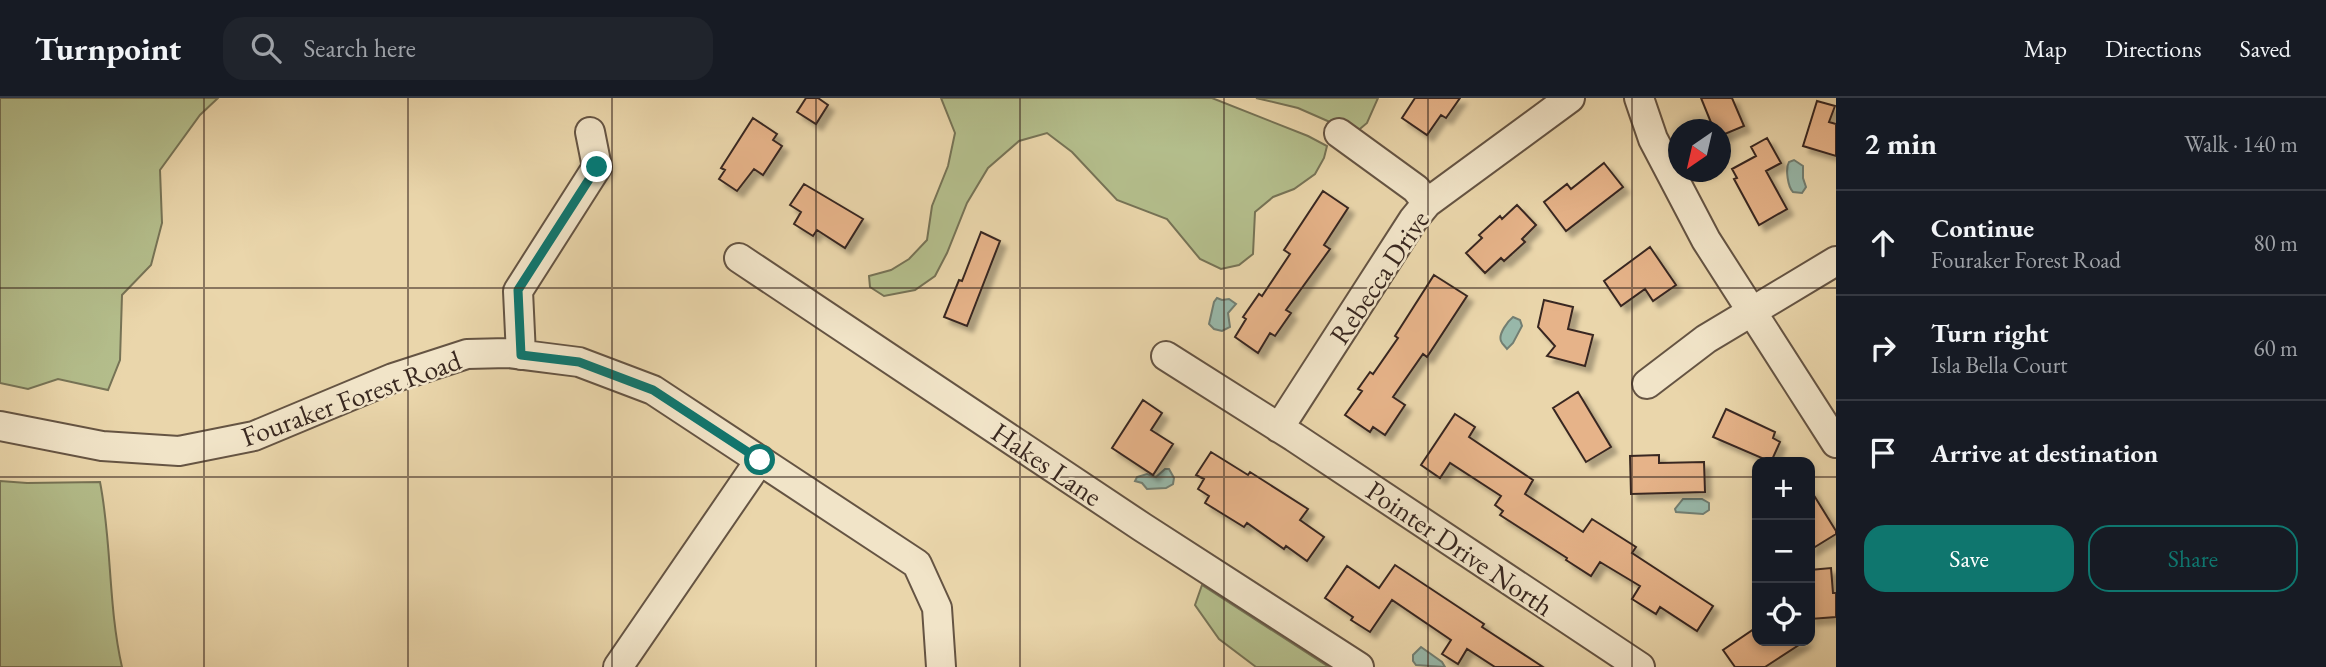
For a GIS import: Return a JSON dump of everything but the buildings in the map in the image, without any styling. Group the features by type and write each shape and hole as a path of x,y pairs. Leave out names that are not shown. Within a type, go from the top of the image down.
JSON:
{"street":[{"name":"Rebecca Drive","path":"1279,428 1413,220 1427,203 1570,98"},
{"path":"1639,98 1653,139 1706,240 1836,443"},
{"path":"521,355 518,290 597,167 590,132"},
{"path":"1339,133 1416,189 1427,203"},
{"name":"Hakes Lane","path":"739,258 1107,504 1359,667"},
{"path":"1647,384 1706,339 1836,261"},
{"name":"Fouraker Forest Road","path":"0,426 102,446 179,451 254,436 393,378 467,354 521,355 579,362 653,390 917,564 937,608 941,667"},
{"name":"Pointer Drive North","path":"1166,356 1640,667"},
{"path":"618,667 760,460"}],"green space":[{"path":"0,98 218,98 200,115 160,170 162,223 151,265 122,295 120,360 108,390 58,379 28,389 0,383"},
{"path":"941,98 1212,98 1327,146 1315,174 1294,189 1273,197 1255,212 1253,254 1239,265 1221,269 1200,259 1167,219 1117,200 1072,152 1047,133 1019,141 988,168 967,203 935,276 915,290 884,296 870,287 869,276 891,270 909,259 927,240 932,206 948,166 955,133"},
{"path":"1256,98 1378,98 1367,123 1355,133 1298,108"},
{"path":"0,481 100,482 107,528 114,621 122,667 0,667"},
{"path":"1202,585 1329,667 1256,667 1219,639 1195,605"}],"shaded area":[{"path":"1794,160 1803,166 1806,187 1802,193 1793,192 1788,182 1788,165"},
{"path":"1217,298 1229,299 1236,304 1228,313 1230,327 1222,331 1209,324"},
{"path":"1513,317 1520,320 1522,326 1507,349 1500,338"},
{"path":"1169,469 1174,478 1173,484 1166,488 1147,489 1142,483 1135,481 1137,477 1147,474 1156,477"},
{"path":"1683,499 1702,499 1709,503 1709,510 1703,514 1676,512 1675,509"},
{"path":"1421,647 1445,667 1416,665 1413,655"}],"route":[{"path":"597,167 518,290 521,355 579,362 653,390 760,460"}]}
